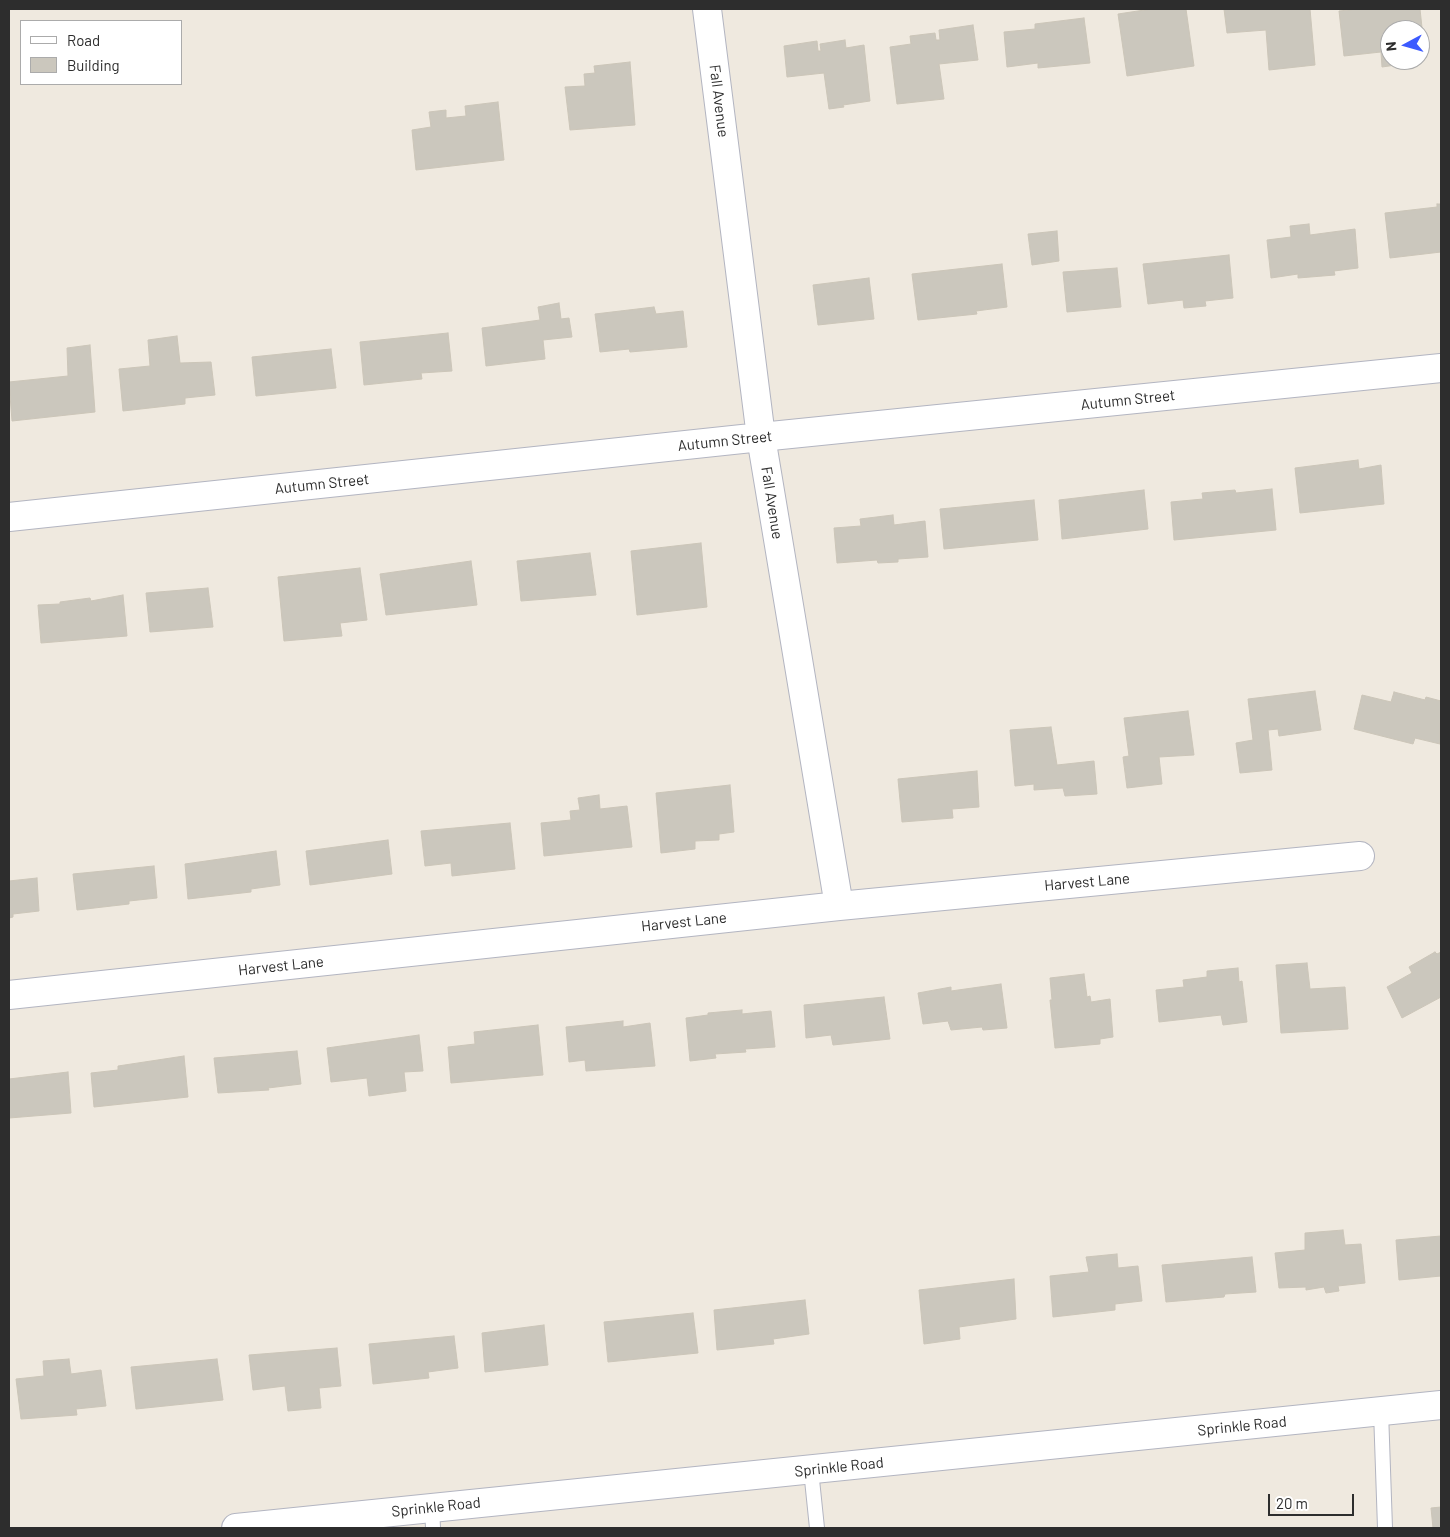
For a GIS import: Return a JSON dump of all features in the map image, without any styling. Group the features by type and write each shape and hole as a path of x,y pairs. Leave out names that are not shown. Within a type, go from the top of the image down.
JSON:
{"street":[{"name":"Fall Avenue","path":"707,9 761,437 838,906"},
{"name":"Autumn Street","path":"9,517 761,437 1441,368"},
{"name":"Harvest Lane","path":"9,995 838,906 1360,856"},
{"name":"Sprinkle Road","path":"236,1528 432,1518 811,1470 1441,1405"}],"lane":[{"path":"1382,1411 1385,1528"},
{"path":"811,1470 817,1528"}],"building":[{"path":"1151,9 1186,9 1194,66 1127,76 1118,14"},
{"path":"1224,9 1310,9 1315,65 1269,70 1266,30 1227,33"},
{"path":"1357,9 1420,9 1421,20 1380,20 1380,52 1344,56 1339,11"},
{"path":"1084,18 1090,63 1038,68 1038,63 1007,67 1004,32 1035,29 1035,24"},
{"path":"973,25 978,60 939,64 944,99 897,104 890,47 911,44 910,36 935,33 936,40 940,40 939,30"},
{"path":"845,40 846,48 864,45 870,101 829,109 824,73 787,77 784,46 817,41 818,51 821,51 820,44"},
{"path":"630,62 635,125 570,130 565,87 585,86 584,74 595,73 594,66"},
{"path":"498,102 504,160 416,170 412,130 431,127 429,112 446,110 446,118 466,116 465,106"},
{"path":"1437,204 1441,204 1441,252 1390,258 1385,213 1437,207"},
{"path":"1309,224 1310,235 1355,229 1358,268 1334,271 1335,275 1298,278 1298,274 1271,278 1267,240 1291,237 1290,226"},
{"path":"1057,231 1059,261 1032,265 1028,234"},
{"path":"1229,255 1233,298 1205,301 1206,306 1184,308 1183,300 1148,304 1143,264"},
{"path":"1002,264 1007,307 976,311 977,314 918,320 912,274"},
{"path":"1117,268 1121,307 1067,312 1063,272"},
{"path":"869,278 874,319 818,325 813,285"},
{"path":"559,303 561,319 569,318 572,337 543,340 545,359 486,366 482,328 540,320 538,307"},
{"path":"654,307 656,314 683,311 687,347 630,352 629,349 600,352 595,314"},
{"path":"448,333 452,371 421,373 422,379 364,385 360,342"},
{"path":"177,336 180,363 211,362 215,395 185,398 185,404 123,411 119,369 150,366 148,340"},
{"path":"90,345 95,412 12,421 9,382 68,376 67,348"},
{"path":"331,349 336,388 256,396 252,357"},
{"path":"1358,460 1359,469 1381,465 1384,504 1300,513 1295,468"},
{"path":"1272,489 1276,530 1174,540 1171,502 1203,499 1202,493 1235,490 1236,493"},
{"path":"1144,490 1148,529 1062,539 1059,500"},
{"path":"1034,500 1038,540 944,549 940,509"},
{"path":"893,515 894,525 925,521 928,557 898,559 898,562 878,563 877,560 837,563 834,528 861,526 860,519"},
{"path":"701,543 707,607 637,615 631,551"},
{"path":"590,553 596,595 521,601 517,561"},
{"path":"471,561 477,605 386,615 380,574"},
{"path":"360,568 367,620 340,623 342,636 284,641 278,577"},
{"path":"208,588 213,627 150,632 146,593"},
{"path":"123,595 127,636 41,643 38,605 60,604 60,602 90,598 91,601"},
{"path":"1315,691 1321,730 1279,736 1278,729 1268,730 1272,770 1240,773 1236,743 1253,740 1248,699"},
{"path":"1394,692 1425,700 1426,697 1441,701 1440,744 1415,738 1413,744 1354,729 1362,695 1391,702"},
{"path":"1188,711 1194,755 1159,757 1162,784 1127,788 1123,757 1129,756 1124,718"},
{"path":"1051,727 1057,765 1094,761 1097,794 1065,796 1063,788 1034,790 1034,784 1015,786 1010,730"},
{"path":"977,771 979,807 952,809 953,818 902,822 898,779"},
{"path":"730,785 734,832 719,834 719,840 695,841 695,849 661,853 656,793"},
{"path":"599,795 600,809 627,806 632,847 544,856 541,823 571,820 570,811 580,810 578,798"},
{"path":"510,823 515,869 452,876 451,863 425,866 421,831"},
{"path":"388,840 392,874 310,885 306,851"},
{"path":"276,851 280,885 251,889 251,892 188,899 185,864"},
{"path":"154,866 157,898 129,901 129,904 77,910 73,874"},
{"path":"37,878 39,911 13,914 13,917 9,918 9,881"},
{"path":"1435,952 1437,954 1441,952 1441,997 1402,1018 1387,987 1412,973 1409,967"},
{"path":"1307,963 1310,989 1345,987 1348,1029 1281,1033 1276,965"},
{"path":"1238,968 1239,982 1242,981 1247,1022 1223,1025 1221,1015 1159,1022 1156,990 1184,987 1183,980 1207,977 1207,971"},
{"path":"1084,974 1087,997 1090,996 1091,1002 1110,999 1113,1037 1100,1039 1100,1044 1055,1048 1050,1000 1052,1000 1050,978"},
{"path":"1001,984 1007,1028 983,1030 982,1027 951,1030 948,1021 923,1024 918,993 951,987 951,991"},
{"path":"884,997 890,1039 833,1045 831,1035 806,1038 804,1005"},
{"path":"742,1010 742,1014 771,1011 775,1047 745,1049 746,1052 715,1054 716,1058 690,1061 686,1018 708,1015 708,1013"},
{"path":"623,1021 623,1027 650,1023 655,1066 586,1071 585,1060 569,1062 566,1027"},
{"path":"538,1025 543,1075 451,1083 448,1047 475,1044 474,1032"},
{"path":"419,1035 423,1071 404,1072 406,1091 369,1096 367,1078 331,1082 327,1048"},
{"path":"297,1051 301,1084 268,1088 269,1090 218,1093 214,1058"},
{"path":"184,1056 188,1097 94,1107 91,1073 118,1070 118,1066"},
{"path":"68,1072 71,1113 9,1118 9,1079"},
{"path":"1343,1230 1345,1245 1361,1244 1365,1283 1338,1286 1339,1291 1326,1293 1324,1287 1306,1290 1306,1287 1279,1288 1275,1253 1305,1250 1305,1233"},
{"path":"1441,1236 1441,1276 1399,1280 1396,1240"},
{"path":"1117,1254 1118,1268 1138,1266 1142,1301 1115,1304 1115,1310 1053,1317 1050,1276 1089,1272 1086,1257"},
{"path":"1252,1257 1256,1292 1166,1302 1162,1265"},
{"path":"1014,1279 1016,1319 959,1327 960,1339 924,1344 919,1290"},
{"path":"805,1300 809,1334 773,1339 774,1344 717,1350 714,1310"},
{"path":"693,1313 698,1353 608,1362 604,1322"},
{"path":"544,1325 548,1365 485,1372 482,1333"},
{"path":"454,1336 458,1368 428,1372 429,1378 373,1384 369,1344"},
{"path":"337,1348 341,1386 319,1388 321,1408 288,1411 285,1386 253,1390 249,1355"},
{"path":"69,1359 71,1374 101,1370 106,1406 76,1409 77,1415 21,1419 16,1379 44,1376 43,1361"},
{"path":"217,1359 223,1400 136,1409 131,1367"},
{"path":"1441,1507 1441,1528 1433,1528 1431,1508"}]}
